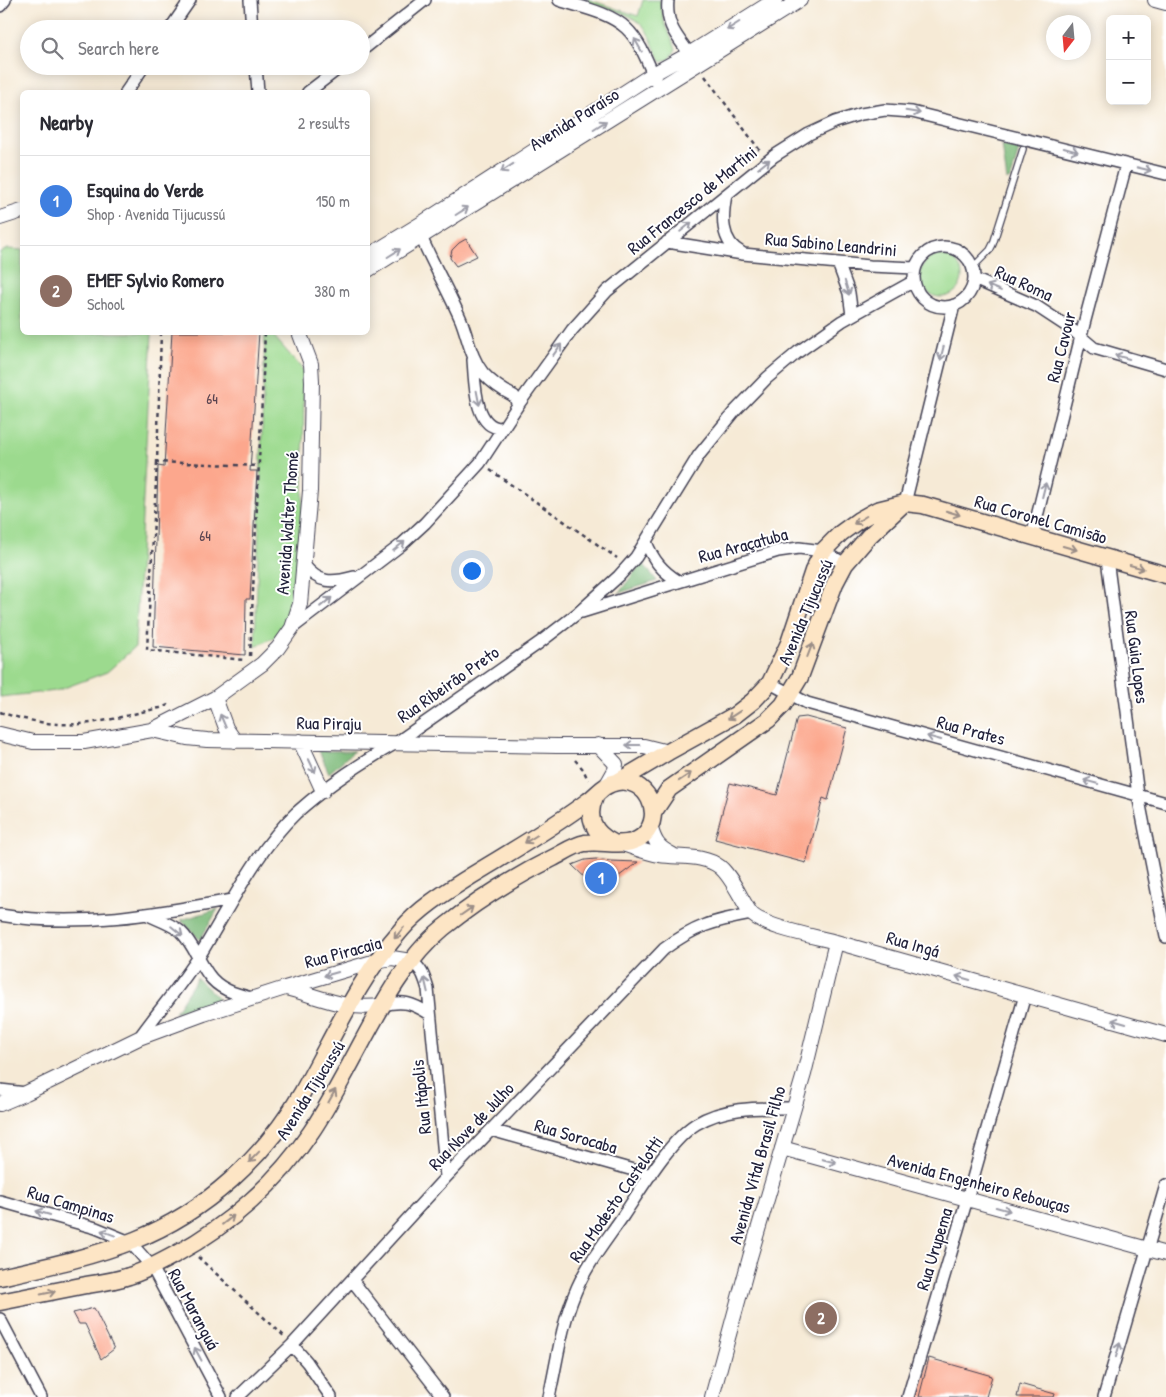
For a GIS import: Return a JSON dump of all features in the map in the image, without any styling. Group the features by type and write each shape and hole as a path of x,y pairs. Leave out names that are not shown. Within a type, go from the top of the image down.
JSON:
{"main road":[{"name":"Rua Coronel Camisão","path":"905,503 940,509 1166,575"},
{"name":"Avenida Tijucussú","path":"0,1277 130,1242 174,1222 194,1210 237,1175 263,1148 299,1097 376,961 402,930 428,905 601,792 668,752 735,716 753,701 770,683 789,644 813,571 824,551 841,533 859,520 876,510 905,503"},
{"name":"Avenida Tijucussú","path":"0,1302 129,1276 152,1267 188,1247 240,1211 286,1165 310,1134 383,1005 411,961 441,929 505,885 579,844 626,843 639,838 669,788 768,720 783,705 800,677 835,583 845,564 888,516 905,503"},
{"path":"616,843 600,835 594,826 590,811 601,792 631,783 643,790 650,800 651,819"}],"street":[{"path":"0,6 5,0"},
{"path":"176,20 190,0"},
{"path":"370,44 426,0"},
{"path":"559,0 612,18 626,28 637,42 659,88"},
{"path":"668,0 667,11 671,27 680,44 693,59"},
{"name":"Avenida Paraíso","path":"370,255 418,232 659,88 693,59 775,0"},
{"name":"Avenida Paraíso","path":"370,268 418,232 653,74 693,59 800,0"},
{"path":"1154,0 1166,3"},
{"path":"248,1 251,20"},
{"path":"127,90 138,75"},
{"path":"257,75 258,90"},
{"path":"311,90 330,75"},
{"name":"Rua Francesco de Martini","path":"292,628 401,545 425,523 480,463 502,428 572,330 607,291 768,161 809,134 835,122 861,114 885,110 921,114 1026,138 1166,174"},
{"name":"Rua Cavour","path":"1032,537 1126,164"},
{"name":"Rua Sabino Leandrini","path":"726,195 722,212 724,230 734,249 743,254"},
{"path":"0,218 20,212"},
{"path":"418,232 460,320 472,353 482,372 502,390 514,396 518,405"},
{"name":"Rua Sabino Leandrini","path":"667,242 743,254 915,268"},
{"path":"938,248 949,248 959,251 967,258 973,273 971,290 964,300 954,305 943,307 933,305 924,300 917,291 914,281 915,268 920,259 928,252 938,248"},
{"path":"838,263 849,293 852,315"},
{"name":"Rua Roma","path":"973,273 1036,306 1066,325 1094,348 1166,368"},
{"name":"Rua Ribeirão Preto","path":"0,1104 139,1038 198,957 271,840 296,814 323,791 396,743 539,643 578,613 629,566 646,542 699,455 735,411 767,378 798,352 852,315 914,281"},
{"path":"905,503 954,305"},
{"name":"Avenida Walter Thomé","path":"0,734 34,742 84,742 152,730 215,698 262,664 278,648 292,628 300,604 310,491 311,364 300,335"},
{"path":"472,353 481,416 489,426 495,429 502,428"},
{"path":"646,542 657,564 666,574 678,582"},
{"name":"Rua Araçatuba","path":"578,613 778,551 799,548 824,551 845,564"},
{"name":"Rua Guia Lopes","path":"1107,559 1138,795 1166,937"},
{"name":"Rua Francesco de Martini","path":"304,565 315,576 324,580 339,581 360,576"},
{"name":"Rua Prates","path":"770,683 807,703 1166,803"},
{"path":"215,698 226,728 235,741"},
{"name":"Rua Piraju","path":"152,730 187,738 235,741 644,746 668,752"},
{"path":"300,741 323,791"},
{"path":"598,745 616,764 615,770 601,792"},
{"path":"651,819 654,840 660,848 676,856"},
{"path":"616,843 649,853 695,858 720,867 751,914"},
{"path":"0,915 56,920 93,920 148,915 232,900"},
{"name":"Rua Ingá","path":"751,914 759,920 790,931 836,942 1166,1035"},
{"name":"Rua Nove de Julho","path":"238,1397 292,1345 446,1177 664,949 684,934 706,924 751,914"},
{"path":"148,915 180,931 190,943 208,975 217,985 252,998"},
{"name":"Avenida Vital Brasil Filho","path":"712,1397 804,1074 836,942"},
{"name":"Rua Piracaia","path":"139,1038 252,998 376,961 392,958 411,961"},
{"name":"Rua Itápolis","path":"411,961 424,974 428,989 446,1177"},
{"name":"Rua Piracaia","path":"285,988 349,1006 375,1007 383,1005"},
{"name":"Rua Urupema","path":"908,1397 968,1199 1025,995"},
{"path":"383,1005 407,1002 430,1014"},
{"path":"0,1090 26,1093"},
{"name":"Rua Modesto Castelotti","path":"549,1397 566,1318 586,1270 680,1136 696,1124 715,1114 737,1109 793,1108"},
{"name":"Rua Sorocaba","path":"491,1130 651,1175"},
{"name":"Avenida Engenheiro Rebouças","path":"782,1148 1166,1254"},
{"path":"1104,1397 1166,1185"},
{"name":"Rua Campinas","path":"0,1201 96,1228 130,1242"},
{"name":"Rua Maranguá","path":"130,1242 152,1267 221,1397"},
{"path":"352,1280 443,1397"},
{"path":"0,1319 41,1397"},
{"path":"292,1345 307,1362 331,1397"}],"lane":[{"path":"973,273 993,244 1023,149"}],"path":[{"path":"693,59 768,161"},
{"path":"161,335 157,462 147,650 250,661"},
{"path":"250,661 265,335"},
{"path":"157,462 259,466"},
{"path":"480,463 629,566"},
{"path":"242,666 255,656"},
{"path":"0,712 32,722 94,723 160,708 177,701"},
{"path":"556,746 575,760 583,769 589,786 601,792"},
{"path":"188,1247 278,1329 292,1345"}],"green space":[{"path":"579,0 590,0 638,16 643,0 660,0 664,21 676,49 670,59 662,62 647,31 638,22 623,13"},
{"path":"1002,145 1019,150 1011,178 1007,181"},
{"path":"8,249 20,250 20,335 152,335 135,647 107,672 56,691 0,697 0,252"},
{"path":"941,255 956,261 962,276 956,291 941,297 926,291 920,276 926,261"},
{"path":"265,335 273,335 304,371 303,506 293,607 276,636 255,647"},
{"path":"642,562 657,581 619,593"},
{"path":"319,751 354,751 329,773"},
{"path":"218,909 200,940 181,920"},
{"path":"197,978 219,999 175,1012"}],"building":[{"path":"466,239 477,256 456,266 450,258 452,250"},
{"path":"172,335 259,335 250,471 257,471 250,599 246,599 245,655 153,647 158,466 164,467"},
{"path":"806,717 847,728 828,800 823,798 806,863 715,839 730,783 777,795 797,718"},
{"path":"585,860 638,862 599,891 572,865"},
{"path":"94,1308 114,1349 101,1359 85,1324 79,1324 73,1313"},
{"path":"929,1358 992,1376 986,1397 919,1397"},
{"path":"1020,1384 1055,1394 1054,1397 1017,1397"}],"place":[{"name":"Esquina do Verde","path":"601,878"},
{"name":"EMEF Sylvio Romero","path":"821,1318"}]}
